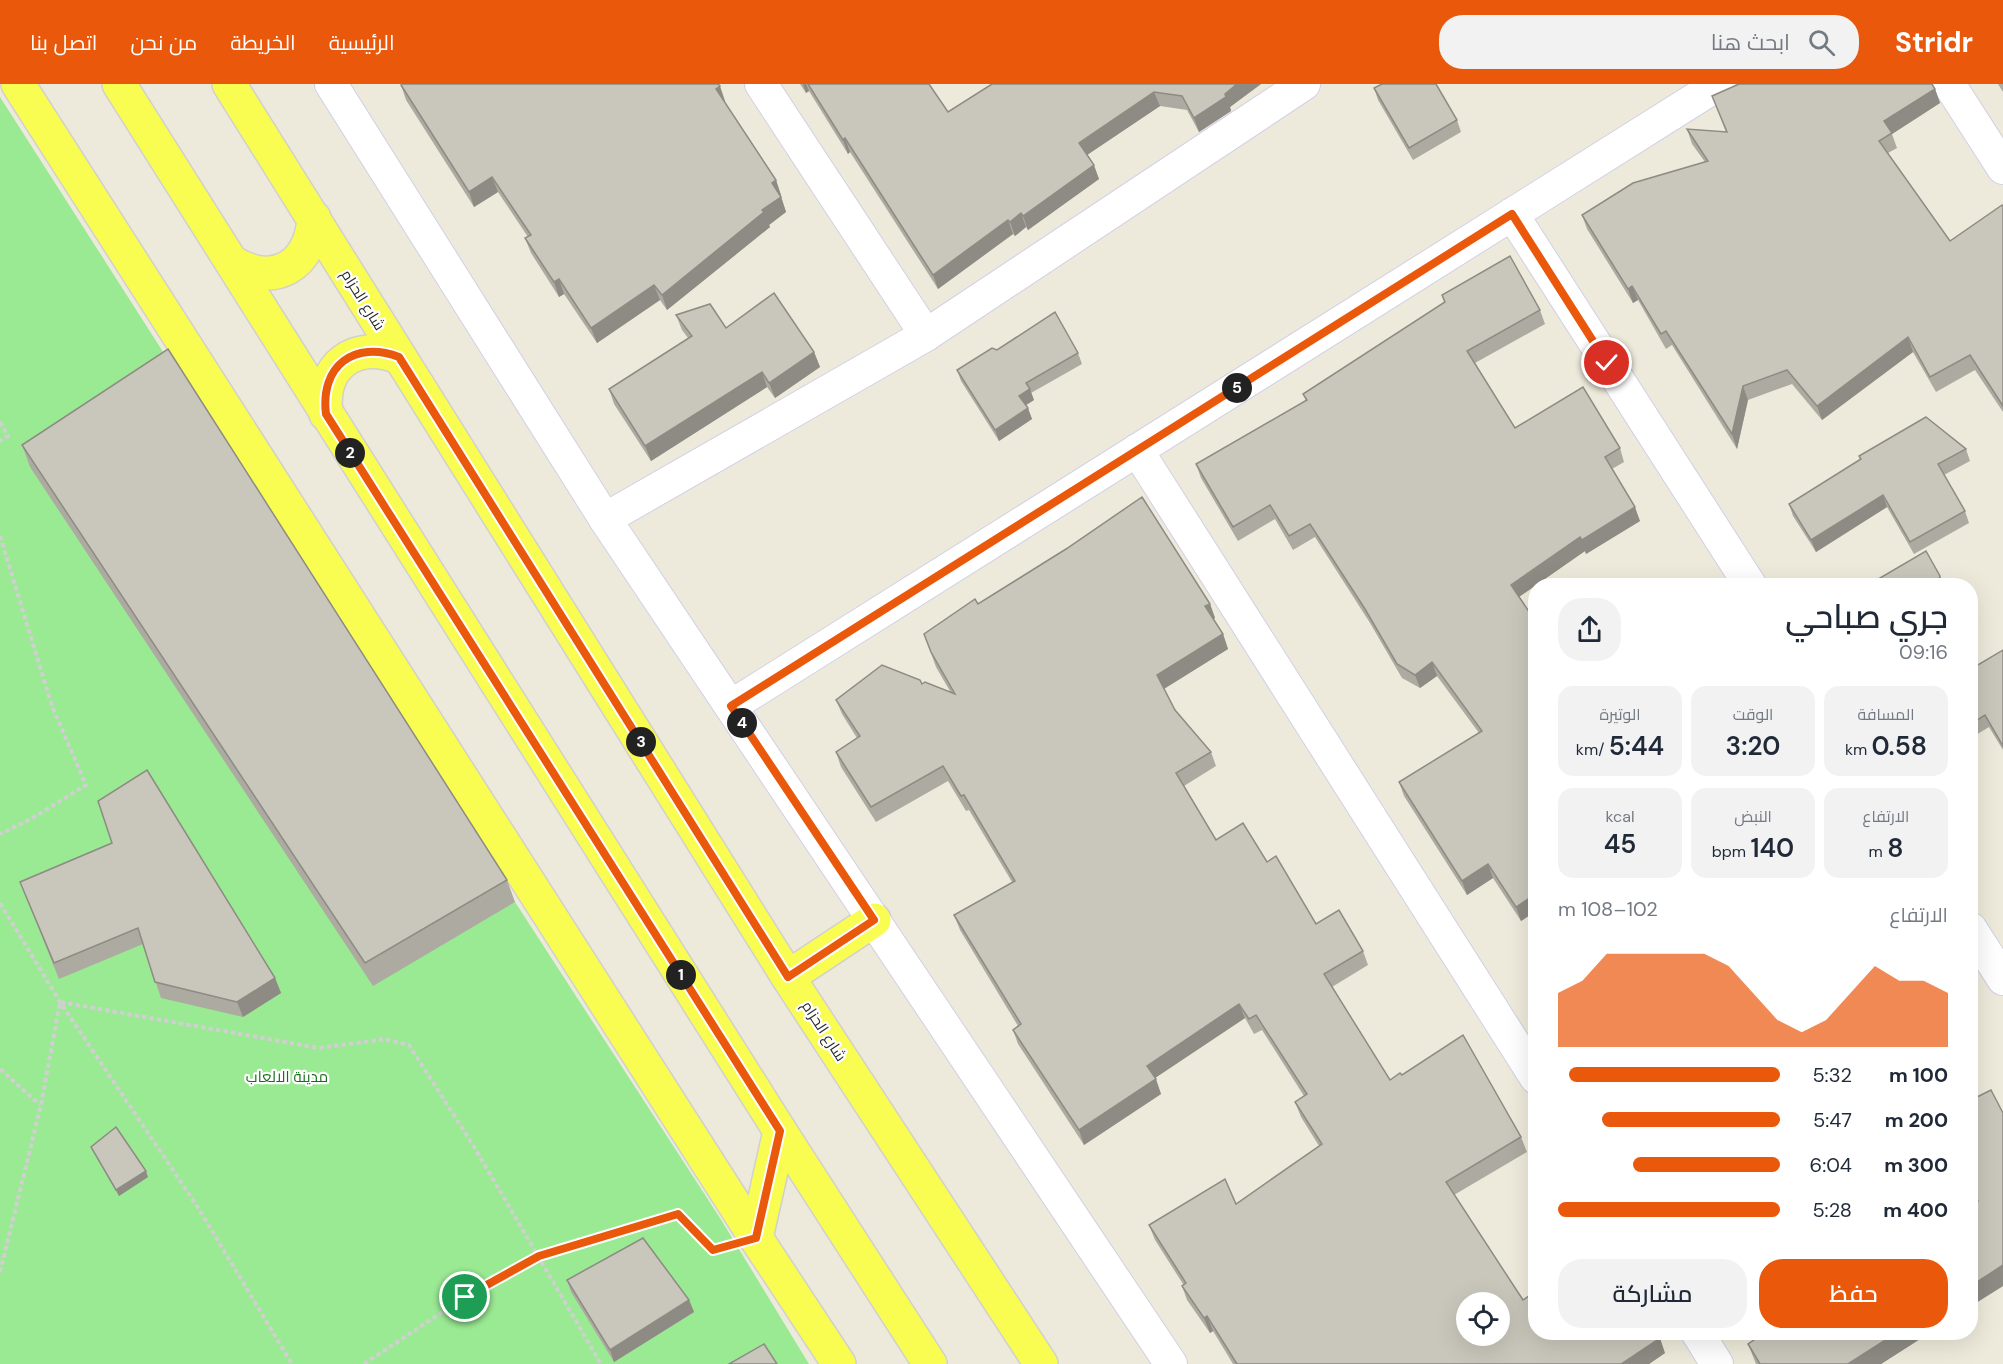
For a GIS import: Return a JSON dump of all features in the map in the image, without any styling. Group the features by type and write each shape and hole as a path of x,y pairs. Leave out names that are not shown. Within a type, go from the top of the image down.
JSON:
{"main road":[{"path":"18,84 756,1238 840,1364"},
{"path":"119,84 780,1131 930,1364"},
{"name":"شارع الحزام","path":"229,84 788,977 1041,1364"},
{"path":"232,262 245,270 259,273 273,273 288,268 308,247 313,233 314,218"},
{"path":"326,414 324,398 327,384 334,371 344,361 356,354 371,350 399,357"},
{"path":"788,977 874,920"},
{"path":"756,1238 780,1131"}],"street":[{"path":"331,84 605,519 1171,1364"},
{"path":"760,84 926,335"},
{"path":"605,519 926,335 1304,84"},
{"path":"731,706 1719,84"},
{"path":"1949,84 2003,168"},
{"path":"1512,214 1746,578"},
{"path":"1137,450 1528,1065"},
{"path":"1978,940 2003,979"},
{"path":"1702,1340 1717,1364"}],"path":[{"path":"0,422 8,436 0,441"},
{"path":"0,536 52,706 86,785 31,819 0,834"},
{"path":"0,903 60,1002 197,1206 292,1364"},
{"path":"0,1272 41,1105 60,1002"},
{"path":"60,1002 319,1048 385,1039 408,1045 473,1145 601,1364"},
{"path":"0,1069 41,1105"},
{"path":"364,1364 465,1297 539,1256 678,1214 713,1250 756,1238"}],"green space":[{"name":"مدينة الالعاب","path":"0,97 720,1218 809,1364 0,1364"}],"building":[{"path":"402,84 718,84 720,86 716,89 776,180 772,183 781,197 762,210 764,212 662,295 654,285 591,328 559,279 554,282 525,238 531,235 492,177 469,192"},
{"path":"808,84 929,84 948,112 992,84 1237,84 1225,94 1226,97 1194,118 1182,96 1154,92 1079,143 1094,165 1023,216 1021,213 1010,222 1008,220 933,275"},
{"path":"1382,84 1436,84 1457,120 1409,148 1374,88"},
{"path":"1739,84 1932,84 1935,89 1884,121 1892,133 1879,141 1950,241 2002,205 2003,207 2003,406 1970,355 1930,377 1908,337 1817,406 1787,370 1743,386 1732,434 1666,331 1661,334 1632,286 1628,289 1582,215 1633,183 1708,161 1687,129 1727,132 1712,96"},
{"path":"1510,256 1540,310 1467,351 1515,428 1583,387 1620,448 1605,457 1635,507 1582,540 1580,537 1511,585 1528,610 1528,899 1516,907 1488,864 1462,881 1399,782 1482,731 1432,662 1415,675 1397,664 1365,609 1310,524 1289,536 1270,505 1233,527 1196,464 1307,400 1303,394 1445,302 1442,295"},
{"path":"774,293 814,352 769,383 762,372 645,446 609,389 692,336 676,315 710,304 726,328"},
{"path":"1055,312 1078,353 1026,383 1030,389 1019,396 1028,408 995,430 957,370 992,348 997,350"},
{"path":"168,349 507,880 365,963 22,445"},
{"path":"1926,417 1966,449 1938,464 1965,511 1910,542 1883,495 1811,540 1789,504 1861,459 1859,456"},
{"path":"1142,497 1210,604 1205,606 1223,634 1157,675 1175,710 1211,752 1176,773 1216,840 1243,823 1267,862 1276,856 1316,924 1339,910 1363,951 1324,974 1390,1080 1400,1073 1402,1075 1463,1035 1521,1137 1446,1182 1523,1300 1528,1297 1528,1340 1657,1340 1621,1364 1237,1364 1207,1316 1204,1318 1182,1286 1186,1283 1149,1225 1225,1179 1236,1204 1322,1144 1295,1102 1307,1094 1256,1015 1249,1019 1239,1004 1147,1066 1156,1079 1079,1130 1013,1030 1021,1024 954,915 1015,881 964,795 961,796 943,766 871,807 836,752 860,736 836,700 882,665 920,680 922,684 925,682 955,694 931,652 924,634 975,599 978,604 1066,549"},
{"path":"1926,551 1940,576 1939,578 1880,578"},
{"path":"2003,650 2003,746 1985,715 1978,720 1978,665"},
{"path":"147,770 275,978 237,1002 155,982 138,928 54,963 20,882 112,843 98,801"},
{"path":"1991,1090 2003,1113 2003,1265 1978,1281 1978,1201 1978,1096"},
{"path":"116,1127 146,1171 116,1190 91,1147"},
{"path":"643,1238 689,1300 610,1350 567,1280"},
{"path":"1754,1340 1886,1340 1848,1364 1760,1364 1748,1344"},
{"path":"764,1344 777,1364 729,1364"}],"route":[{"path":"465,1297 539,1256 678,1214 713,1250 756,1238 780,1131 326,414 324,398 327,384 334,371 344,361 356,354 371,350 399,357 788,977 874,920 731,706 1512,214 1607,363"}]}
